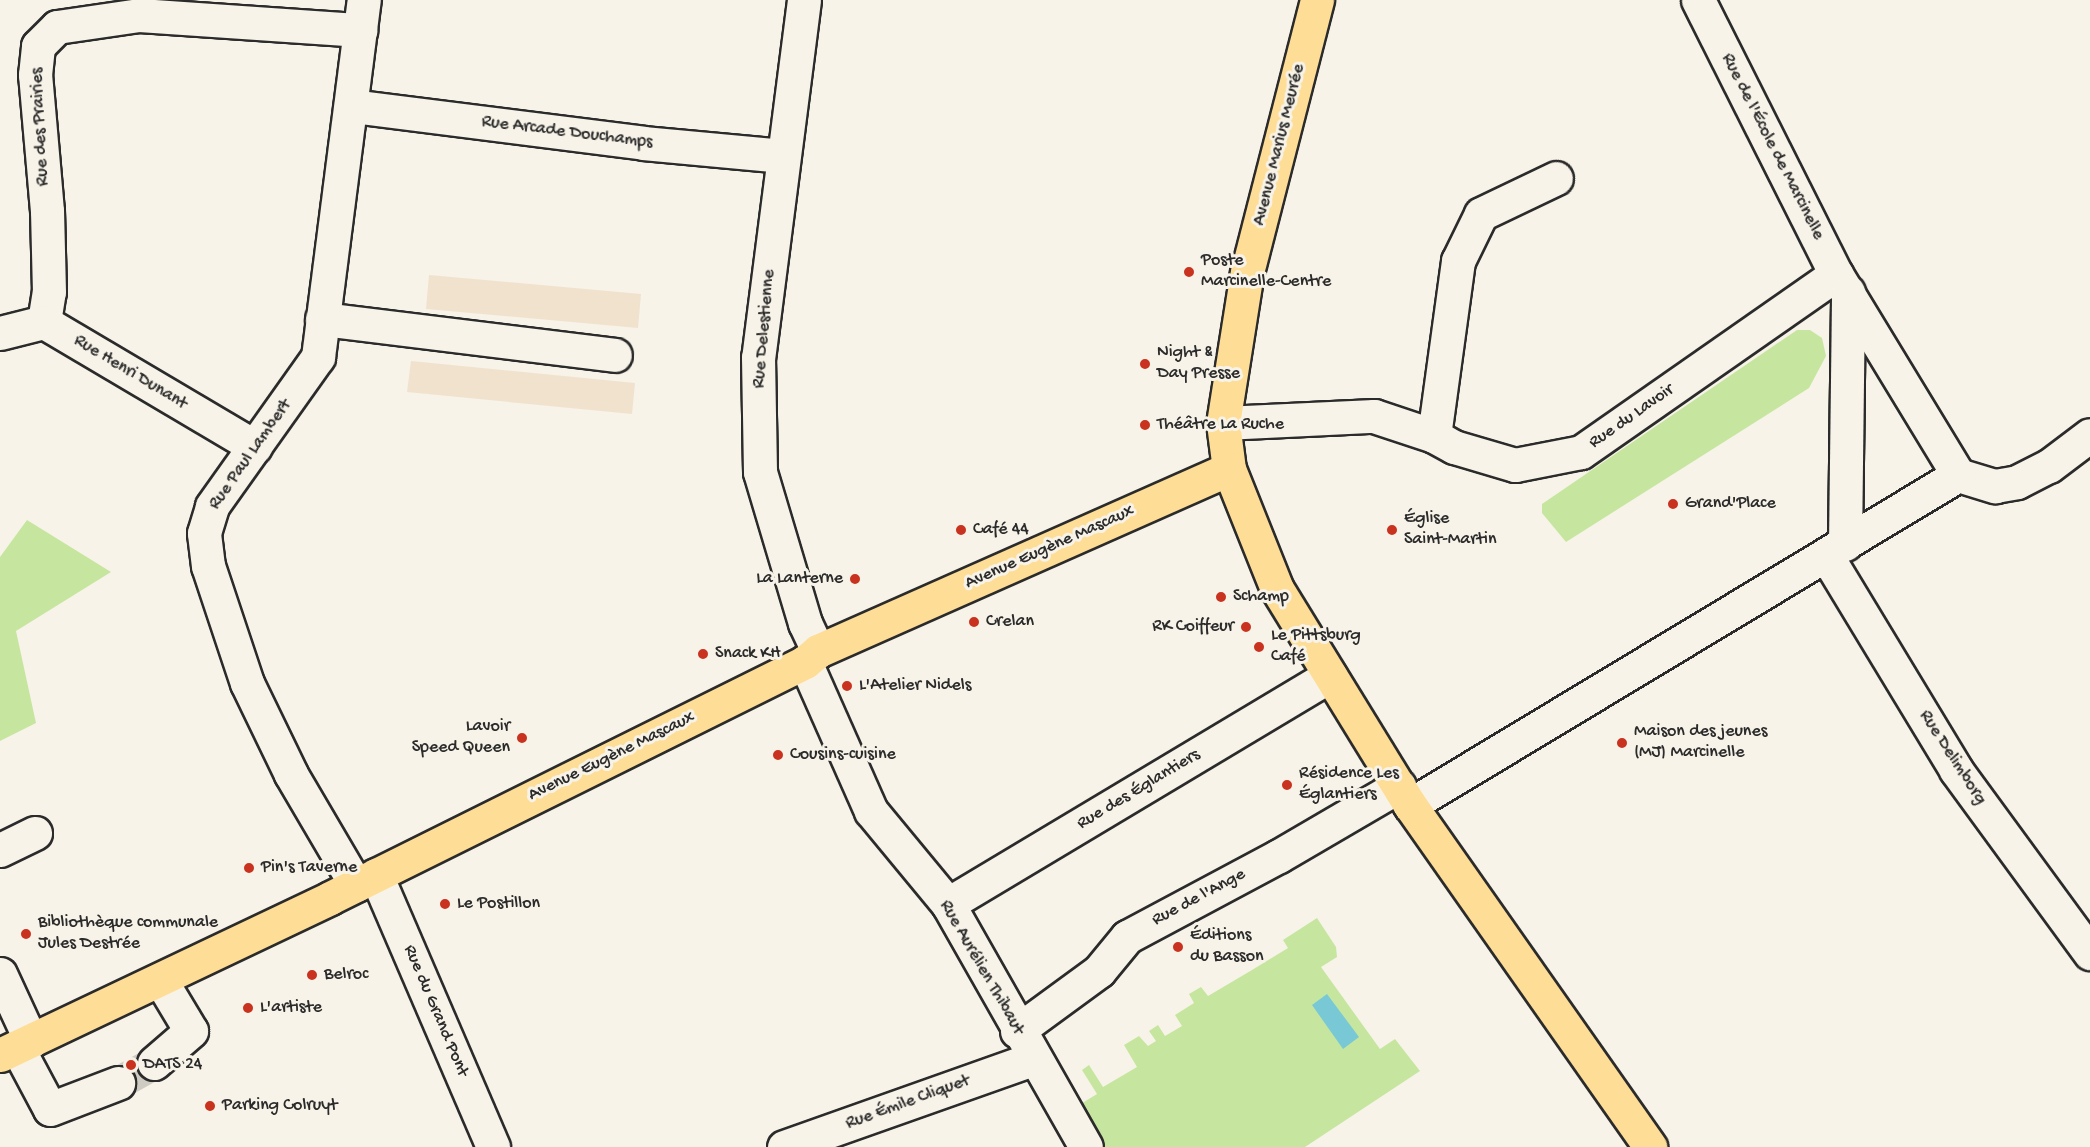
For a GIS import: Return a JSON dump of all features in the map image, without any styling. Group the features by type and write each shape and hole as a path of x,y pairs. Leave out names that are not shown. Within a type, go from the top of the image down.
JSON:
{"main road":[{"name":"Avenue Marius Meurée","path":"1229,469 1224,423 1247,272 1317,0"},
{"name":"Avenue Eugène Mascaux","path":"16,1048 161,981 812,656 1229,469"},
{"path":"1229,469 1277,589 1404,795 1650,1147"}],"street":[{"name":"Rue Delestienne","path":"804,0 758,357 760,472 812,656"},
{"name":"Rue de l'École de Marcinelle","path":"1698,0 1842,283 1958,475"},
{"name":"Rue des Prairies","path":"44,322 49,292 47,211 35,75 38,46 57,27 139,15 362,15"},
{"name":"Rue Paul Lambert","path":"362,15 318,357 212,506 204,533 208,566 247,683 291,774 366,880"},
{"name":"Rue Arcade Douchamps","path":"352,106 643,143 783,156"},
{"path":"1434,436 1458,261 1481,214 1556,178"},
{"name":"Rue du Lavoir","path":"1224,423 1374,416 1434,436 1454,447 1515,465 1581,452 1842,283"},
{"name":"Rue de l'École de Marcinelle","path":"1836,549 1842,283"},
{"path":"322,319 615,355"},
{"path":"0,333 44,322"},
{"name":"Rue Henri Dunant","path":"44,322 255,447"},
{"path":"1404,795 1836,549 1958,475 1995,486 2018,482 2049,466 2090,435"},
{"name":"Rue Delimborg","path":"1836,549 1956,770 2090,953"},
{"name":"Rue Aurélien Thibaut","path":"812,656 871,811 948,904 1025,1045 1086,1147"},
{"name":"Rue des Églantiers","path":"948,904 1330,675"},
{"name":"Rue de l'Ange","path":"1025,1045 1099,970 1127,937 1404,795"},
{"path":"0,850 35,833"},
{"name":"Rue du Grand Pont","path":"366,880 493,1147"},
{"path":"0,974 16,1048 50,1109 113,1075"},
{"path":"149,1055 191,1031 161,981"},
{"name":"Rue Émile Cliquet","path":"784,1147 1025,1045"}],"shaded area":[{"path":"429,275 641,294 638,328 426,309"},
{"path":"411,361 635,383 632,414 407,392"}],"green space":[{"path":"1797,330 1810,330 1822,338 1826,356 1809,388 1566,542 1542,513 1542,504"},
{"path":"27,520 111,572 16,631 36,723 0,741 0,557"},
{"path":"1317,918 1336,947 1337,957 1321,967 1380,1049 1395,1039 1420,1071 1305,1147 1105,1147 1079,1105 1097,1094 1082,1070 1089,1065 1103,1087 1137,1067 1124,1045 1139,1036 1148,1046 1156,1041 1149,1031 1158,1025 1165,1036 1182,1026 1175,1015 1194,1003 1189,994 1201,987 1208,996 1252,970 1288,948 1283,940"}],"water":[{"path":"1327,994 1359,1037 1343,1049 1312,1005"}],"tunnel":[{"path":"118,1083 154,1063"}],"place":[{"name":"Poste Marcinelle-Centre","path":"1189,272"},
{"name":"Night & Day Presse","path":"1145,364"},
{"name":"Théâtre La Ruche","path":"1145,425"},
{"name":"Grand'Place","path":"1673,504"},
{"name":"Café 44","path":"961,530"},
{"name":"Église Saint-Martin","path":"1392,530"},
{"name":"La Lanterne","path":"855,579"},
{"name":"Schamp","path":"1221,597"},
{"name":"Crelan","path":"974,622"},
{"name":"RK Coiffeur","path":"1246,627"},
{"name":"Le Pittsburg Café","path":"1259,647"},
{"name":"Snack KH","path":"703,654"},
{"name":"L'Atelier Nidels","path":"847,686"},
{"name":"Lavoir Speed Queen","path":"522,738"},
{"name":"Maison des jeunes (MJ) Marcinelle","path":"1622,743"},
{"name":"Cousins-cuisine","path":"778,755"},
{"name":"Résidence Les Églantiers","path":"1287,785"},
{"name":"Pin's Taverne","path":"249,868"},
{"name":"Le Postillon","path":"445,904"},
{"name":"Bibliothèque communale Jules Destrée","path":"26,934"},
{"name":"Éditions du Basson","path":"1178,947"},
{"name":"Belroc","path":"312,975"},
{"name":"L'artiste","path":"248,1008"},
{"name":"DATS 24","path":"131,1065"},
{"name":"Parking Colruyt","path":"210,1106"}]}
